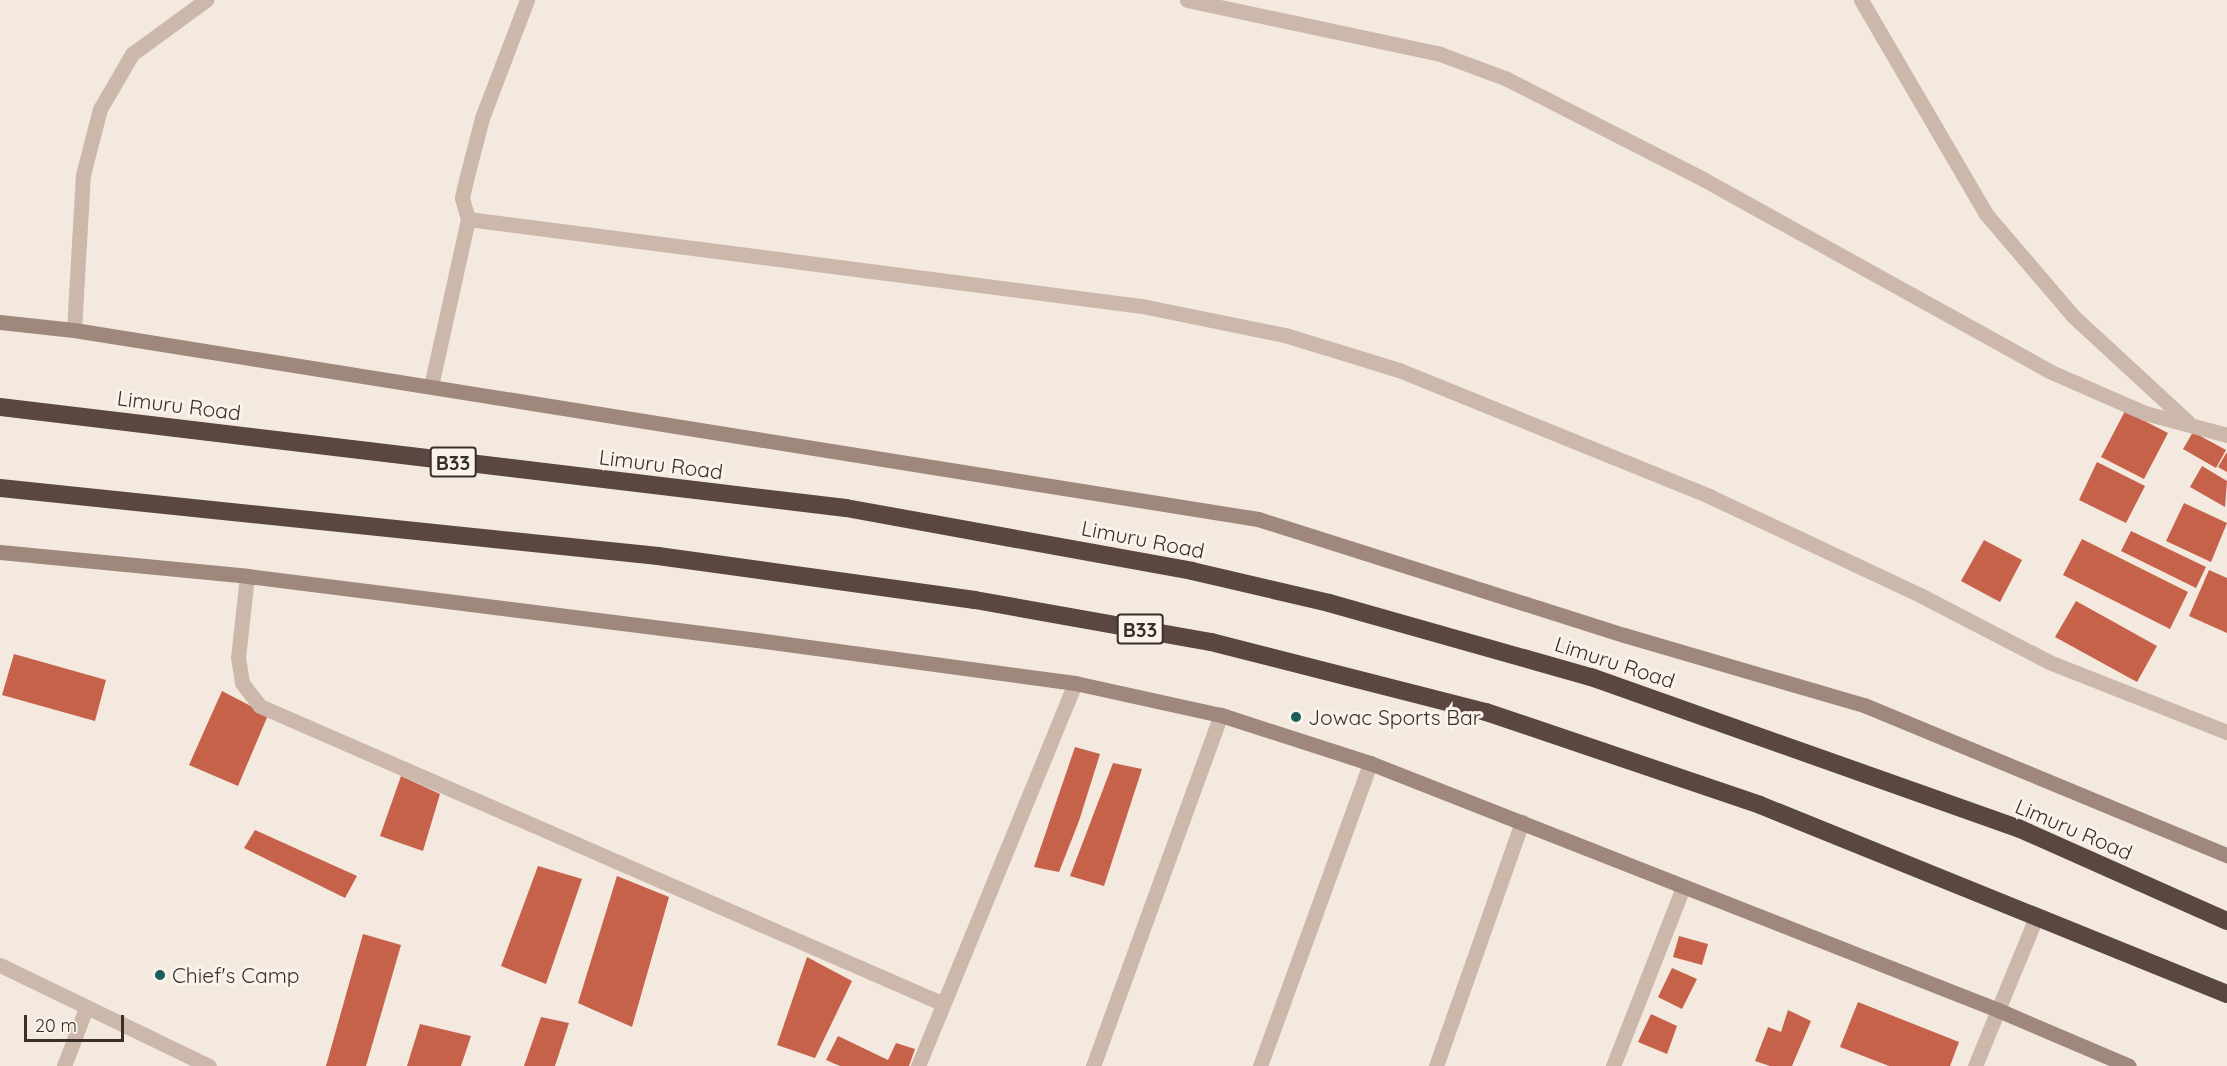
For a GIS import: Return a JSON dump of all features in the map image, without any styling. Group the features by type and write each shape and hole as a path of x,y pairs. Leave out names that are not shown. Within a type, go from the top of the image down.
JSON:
{"highway":[{"name":"Limuru Road","path":"0,407 846,508 1203,573 1340,606 1591,677 2018,828 2227,921"},
{"name":"B33","path":"0,488 658,556 975,600 1211,642 1486,712 1760,805 2227,994"}],"street":[{"path":"74,330 82,175 100,109 132,54 206,0"},
{"path":"431,386 468,219 462,198 468,170 482,118 527,0"},
{"path":"1187,0 1440,54 1505,78 1703,179 2049,371 2145,413 2188,422 2227,435"},
{"path":"1861,0 1986,214 2073,316 2188,422"},
{"path":"468,219 1142,306 1295,338 1399,370 1711,497 1920,595 2049,662 2227,732"},
{"path":"0,322 74,330 1258,519 1624,635 1864,705 2227,855"},
{"path":"0,552 247,576 1075,683 1221,715 1370,762 1998,1010 2129,1066"},
{"path":"247,576 238,657 242,683 260,706 940,1003"},
{"path":"918,1066 940,1003 1075,683"},
{"path":"1093,1066 1221,715"},
{"path":"1260,1066 1370,762"},
{"path":"1436,1066 1521,822"},
{"path":"1613,1066 1683,887"},
{"path":"1975,1066 2036,917"},
{"path":"0,965 209,1066"},
{"path":"64,1066 86,1008"}],"building":[{"path":"2125,411 2168,433 2144,479 2101,457"},
{"path":"2193,432 2226,450 2216,468 2183,449"},
{"path":"2227,452 2227,472 2218,467"},
{"path":"2097,462 2145,486 2126,523 2079,500"},
{"path":"2202,466 2227,481 2225,507 2190,487"},
{"path":"2184,503 2227,523 2211,562 2166,541"},
{"path":"2131,531 2206,567 2196,588 2121,551"},
{"path":"2082,539 2188,592 2170,629 2063,575"},
{"path":"1984,540 2022,560 2000,602 1961,581"},
{"path":"2209,570 2227,578 2227,633 2189,616"},
{"path":"2076,601 2157,646 2137,682 2055,637"},
{"path":"14,654 106,680 95,721 2,695"},
{"path":"222,691 268,715 238,786 189,765"},
{"path":"1075,747 1100,754 1079,821 1059,872 1034,867"},
{"path":"1113,763 1142,769 1104,886 1070,876"},
{"path":"401,776 440,794 423,851 380,836"},
{"path":"255,830 357,876 345,898 244,848"},
{"path":"538,866 582,879 546,984 501,966"},
{"path":"617,876 669,897 632,1027 578,1003"},
{"path":"363,934 401,945 366,1066 326,1066"},
{"path":"1679,936 1708,944 1702,965 1673,957"},
{"path":"807,957 852,981 815,1058 777,1045"},
{"path":"1672,968 1697,979 1682,1009 1658,997"},
{"path":"1858,1002 1959,1042 1950,1066 1889,1066 1840,1047"},
{"path":"1788,1010 1811,1021 1792,1066 1770,1066 1755,1061 1768,1027 1781,1032"},
{"path":"1651,1014 1677,1026 1667,1054 1638,1042"},
{"path":"541,1017 569,1023 555,1066 524,1066"},
{"path":"420,1024 471,1036 461,1066 407,1066"},
{"path":"838,1036 888,1060 896,1043 915,1049 909,1066 840,1066 826,1060"}],"place":[{"name":"Jowac Sports Bar","path":"1296,717"},
{"name":"Chief's Camp","path":"160,975"}]}
